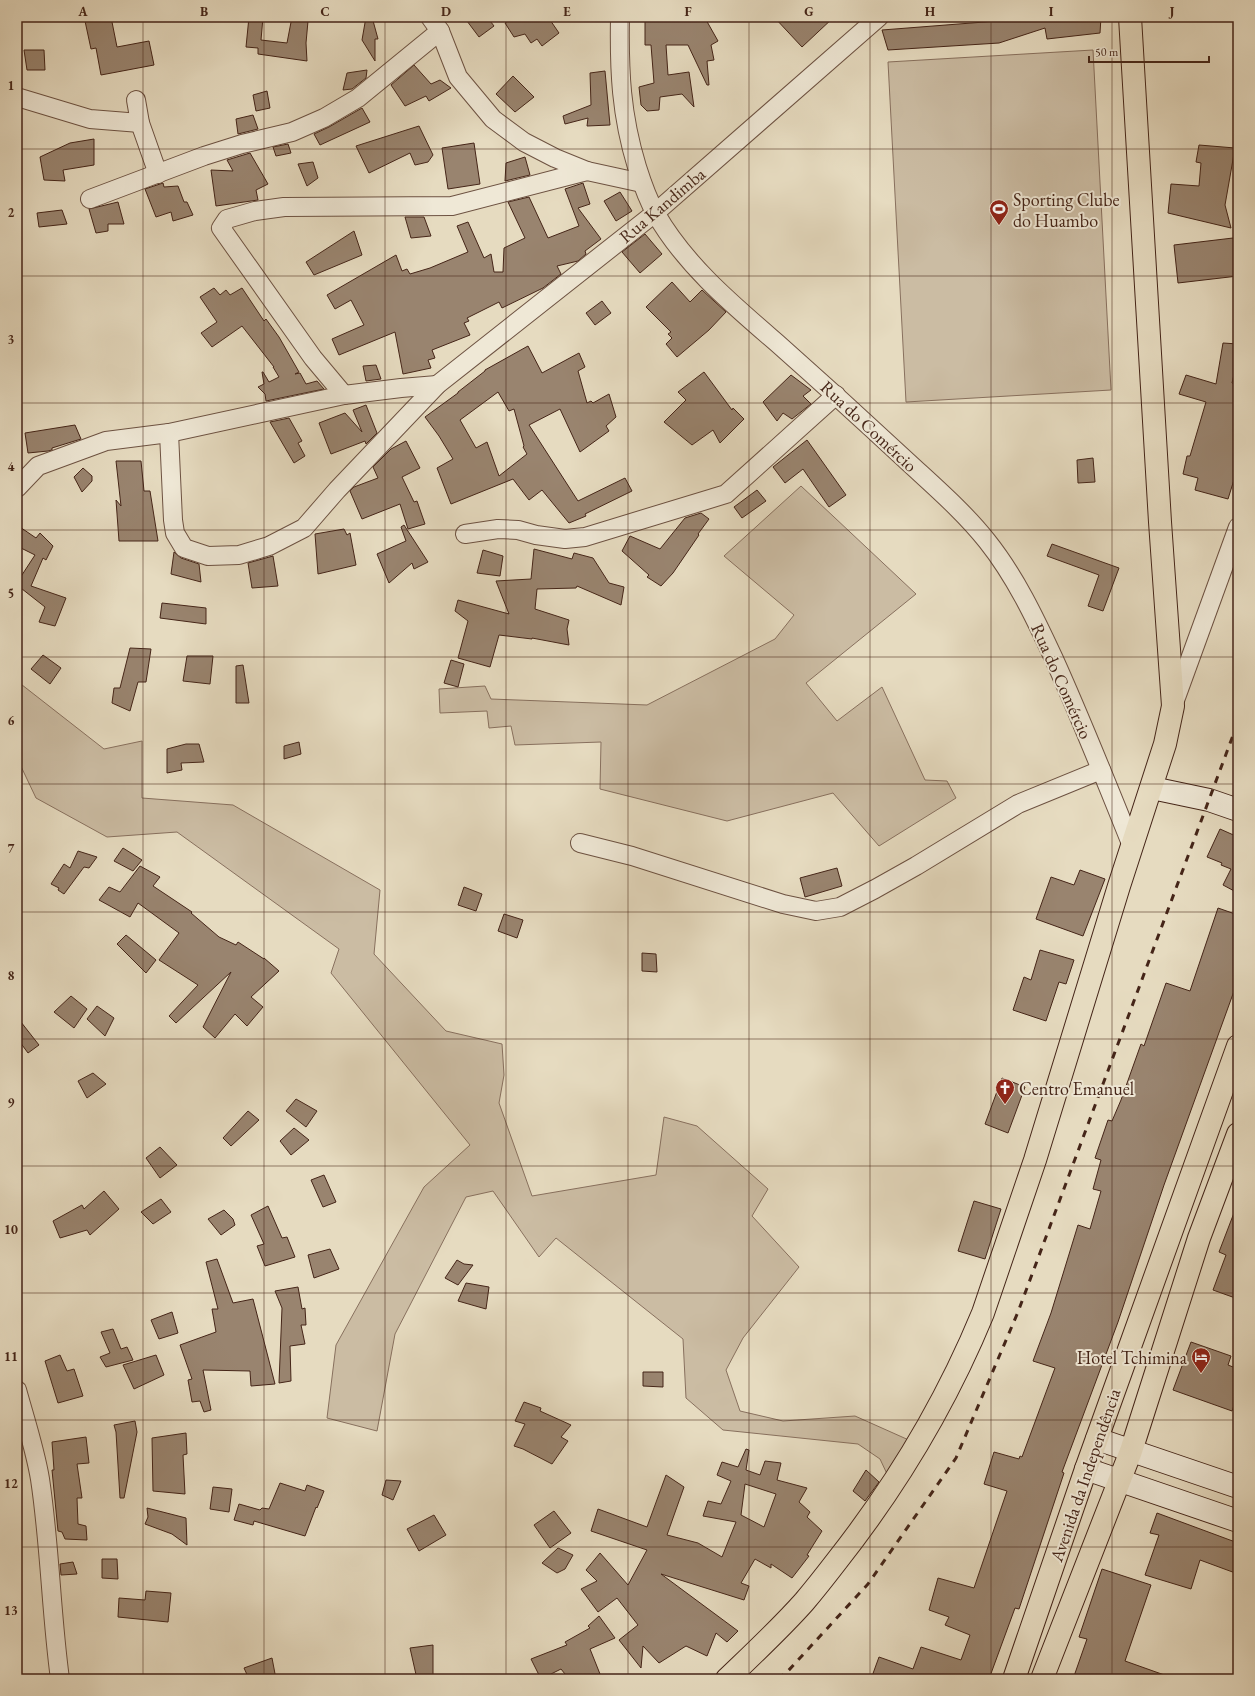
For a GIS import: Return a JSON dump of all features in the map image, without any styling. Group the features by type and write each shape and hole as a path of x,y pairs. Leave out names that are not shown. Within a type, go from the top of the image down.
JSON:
{"main road":[{"path":"727,1679 775,1633 805,1601 855,1538 881,1502 925,1433 957,1371 984,1313 1033,1167 1165,744 1173,706 1159,514 1130,17"},
{"name":"Avenida da Independência","path":"1016,1678 1086,1468 1238,1046"},
{"name":"Avenida da Independência","path":"1042,1679 1131,1451 1199,1238 1238,1134"},
{"path":"1173,1228 1199,1238"}],"street":[{"name":"Rua do Comércio","path":"620,17 619,54 622,96 628,137 642,183 655,213 674,240 697,267 742,312 836,395 946,497 987,541 1020,590 1041,632 1075,706 1132,846"},
{"name":"Rua Kandimba","path":"169,433 173,520 175,533 184,548 208,556 239,555 269,546 304,528 337,490 437,385 655,213 879,17"},
{"path":"90,199 126,184 158,174 204,156 242,144 292,132 324,118 358,98 435,24 458,77 493,119 524,142 587,171 642,183"},
{"path":"17,97 90,119 140,123"},
{"path":"136,100 140,123 158,174"},
{"path":"344,395 312,358 221,228 227,219 255,211 284,207 452,206 587,171"},
{"path":"17,488 38,466 106,441 169,433 344,395 437,385"},
{"path":"465,534 498,529 518,530 536,535 565,539 585,537 638,519 726,494 836,395"},
{"path":"1173,706 1238,527"},
{"path":"580,843 632,856 783,904 816,911 840,907 916,866 1018,804 1101,770"},
{"path":"1152,788 1209,800 1238,810"},
{"path":"17,1390 29,1430 40,1478 52,1597 54,1636 60,1679"},
{"path":"1097,1440 1238,1487"},
{"path":"1086,1468 1238,1521"}],"shaded area":[{"name":"Sporting Clube do Huambo","path":"1093,50 1111,390 906,402 888,62"},
{"path":"801,486 916,594 806,683 837,721 882,687 925,780 947,781 956,798 879,846 833,793 727,821 600,789 601,742 515,745 511,726 489,728 487,711 440,713 439,689 485,686 491,699 647,705 775,639 794,615 724,556"},
{"path":"17,681 104,749 142,741 142,798 233,805 380,890 374,954 446,1031 502,1044 504,1075 499,1103 532,1196 656,1175 664,1117 697,1126 768,1189 752,1216 799,1267 743,1338 726,1370 740,1411 783,1421 855,1416 911,1441 888,1476 880,1459 858,1444 723,1430 686,1398 683,1339 556,1238 539,1257 493,1191 466,1197 395,1334 377,1431 327,1418 336,1345 424,1187 470,1145 331,973 339,949 177,832 107,837 36,798 17,758"}],"building":[{"path":"103,17 111,17 117,47 149,41 154,65 101,75 96,48 91,49 85,21"},
{"path":"249,17 263,17 261,40 287,43 292,17 308,21 306,43 307,61 258,54 258,48 246,47"},
{"path":"366,17 372,17 378,39 375,39 375,61 362,40"},
{"path":"464,17 487,17 494,26 479,37"},
{"path":"514,17 548,17 559,33 542,46 537,39 531,43 525,34 514,37 505,23"},
{"path":"774,17 834,17 802,47"},
{"path":"999,17 1101,17 1100,33 1047,39 1045,28 999,43 888,50 882,30 997,21"},
{"path":"645,18 705,18 718,41 711,45 714,60 707,61 709,85 707,85 688,45 666,45 668,75 689,72 694,107 682,94 660,97 659,110 647,111 641,105 639,87 654,83 651,45 645,45"},
{"path":"24,50 44,50 45,70 27,70"},
{"path":"414,65 431,84 440,80 451,88 429,101 426,96 405,106 391,85"},
{"path":"367,70 366,78 352,89 343,90 347,73"},
{"path":"605,71 610,125 587,126 588,118 565,124 563,116 591,105 590,73"},
{"path":"513,76 534,97 515,112 496,94"},
{"path":"267,91 270,108 256,111 253,95"},
{"path":"362,108 370,122 320,145 314,134"},
{"path":"253,115 258,129 238,134 236,119"},
{"path":"419,126 433,155 428,162 415,165 410,153 369,173 356,146"},
{"path":"94,139 94,165 63,170 65,181 44,180 40,157 70,143"},
{"path":"474,143 480,184 448,189 442,148"},
{"path":"288,144 291,153 276,156 273,147"},
{"path":"1199,145 1235,148 1225,205 1231,228 1168,213 1171,184 1199,186 1201,163 1196,162"},
{"path":"250,153 268,184 256,190 258,200 216,206 211,170 233,171 227,160"},
{"path":"525,157 530,175 505,181 506,163"},
{"path":"313,162 318,178 307,186 298,164"},
{"path":"163,183 164,187 178,186 184,202 187,202 193,215 173,221 171,212 156,217 145,189"},
{"path":"583,183 590,204 578,208 601,239 585,251 586,254 578,261 557,266 561,274 543,288 502,308 499,302 467,318 469,321 464,323 470,335 432,350 435,358 428,360 431,368 403,374 395,332 339,355 332,339 364,325 351,300 335,309 327,295 396,255 402,271 407,269 410,274 430,268 468,252 457,226 468,222 484,258 491,254 494,272 503,272 504,248 525,238 508,202 529,197 548,238 579,226 565,189"},
{"path":"620,192 632,211 616,221 604,201"},
{"path":"118,202 124,224 108,224 108,231 96,233 89,209"},
{"path":"62,210 67,224 39,227 37,213"},
{"path":"405,217 424,217 431,236 411,238"},
{"path":"354,231 362,255 314,275 306,262"},
{"path":"645,234 662,254 640,273 622,252"},
{"path":"1233,238 1238,258 1238,276 1178,283 1174,245"},
{"path":"672,282 690,302 702,290 726,312 709,330 677,357 666,344 672,338 668,334 671,332 646,307"},
{"path":"214,288 220,295 226,290 230,295 242,288 264,321 266,319 279,337 299,372 295,374 300,373 306,384 317,381 324,389 266,401 265,394 258,387 264,384 262,372 269,382 279,377 274,367 242,326 212,347 201,333 217,322 200,297"},
{"path":"602,301 611,313 595,325 586,313"},
{"path":"1223,343 1238,344 1238,358 1232,383 1238,385 1238,467 1228,499 1195,490 1198,478 1183,474 1187,456 1190,456 1206,402 1179,394 1186,375 1216,384"},
{"path":"528,346 542,373 579,353 585,367 578,371 587,403 591,401 593,403 609,394 616,417 606,426 609,431 580,452 560,409 529,425 578,501 625,478 632,491 585,514 586,516 569,523 542,490 529,500 513,479 451,504 437,468 453,459 425,417 458,393 485,370","holes":["498,392 509,411 514,409 524,446 523,447 527,454 499,476 487,442 476,448 460,420"]},
{"path":"376,365 381,379 366,381 363,366"},
{"path":"704,372 732,410 733,408 744,419 720,443 713,430 692,445 664,422 686,400 678,392"},
{"path":"791,375 811,390 803,396 811,404 792,419 783,413 777,421 763,402"},
{"path":"366,405 377,433 366,444 365,441 331,454 319,423 345,413 362,432 353,410"},
{"path":"289,418 302,441 298,443 305,456 294,463 270,422"},
{"path":"75,425 81,439 52,448 52,450 28,453 25,433"},
{"path":"807,440 846,495 829,507 803,469 785,483 773,467"},
{"path":"406,441 420,468 402,477 414,502 417,501 425,524 408,529 400,504 362,519 350,491 354,487 378,478 373,467 391,449"},
{"path":"1093,458 1095,482 1078,483 1077,460"},
{"path":"116,461 141,461 144,491 150,491 158,541 119,541 116,500 121,506"},
{"path":"83,468 92,476 92,481 82,492 74,477"},
{"path":"757,490 766,501 742,518 734,507"},
{"path":"701,513 709,519 673,573 661,586 647,577 649,575 622,551 630,536 660,549 685,518"},
{"path":"17,525 36,538 40,533 53,546 46,560 43,558 31,586 66,598 55,626 39,622 45,607 17,585 17,580 18,581 35,555 17,546"},
{"path":"404,525 428,562 414,569 412,563 389,583 377,554 406,541 401,527"},
{"path":"344,529 347,535 350,533 356,565 318,574 315,534"},
{"path":"1052,544 1119,568 1103,611 1088,606 1099,575 1047,556"},
{"path":"534,549 572,559 574,553 593,558 609,583 624,587 621,605 577,586 576,588 537,589 535,609 569,620 567,629 569,645 532,638 499,635 490,667 458,658 468,621 455,611 458,600 509,614 496,581 531,579"},
{"path":"483,550 503,556 500,576 477,573"},
{"path":"174,552 181,558 199,564 201,582 171,574"},
{"path":"273,556 278,586 252,588 248,563"},
{"path":"162,603 206,608 206,624 160,618"},
{"path":"130,648 151,649 146,682 138,682 130,711 112,703 114,688 120,688"},
{"path":"43,655 61,668 50,684 31,669"},
{"path":"187,656 213,656 210,684 183,681"},
{"path":"451,660 464,664 458,687 444,683"},
{"path":"243,665 249,703 236,703 236,666"},
{"path":"299,742 301,754 284,759 284,746"},
{"path":"186,744 199,744 204,762 181,763 182,770 167,773 167,749"},
{"path":"1220,829 1238,837 1238,893 1223,885 1231,869 1221,865 1222,863 1207,857"},
{"path":"123,848 142,860 133,871 114,861"},
{"path":"78,851 97,857 89,868 84,867 64,894 58,890 59,888 51,884 64,864 70,868"},
{"path":"140,866 160,877 153,886 192,912 191,913 219,937 236,945 238,942 264,958 279,971 251,997 263,1007 247,1026 235,1014 215,1038 203,1027 231,972 176,1023 169,1016 198,985 159,960 179,933 138,903 130,917 99,900 109,887 120,892"},
{"path":"837,868 842,886 805,897 800,878"},
{"path":"1080,870 1105,879 1083,936 1036,919 1051,877 1074,885"},
{"path":"464,887 482,894 476,911 458,905"},
{"path":"1218,908 1238,915 1238,980 1164,1185 1118,1322 1062,1472 1064,1473 1019,1609 1015,1608 989,1679 871,1679 879,1657 913,1669 921,1647 961,1660 970,1635 945,1625 949,1617 929,1610 938,1578 974,1588 1007,1491 984,1484 994,1452 1019,1459 1020,1456 1022,1457 1055,1368 1033,1361 1051,1313 1078,1225 1090,1229 1101,1191 1093,1189 1101,1160 1095,1158 1108,1120 1112,1121 1141,1044 1144,1046 1166,983 1190,991"},
{"path":"504,914 523,920 517,938 498,931"},
{"path":"126,935 156,960 146,973 117,944"},
{"path":"1040,950 1074,960 1066,984 1059,982 1046,1021 1013,1010 1024,977 1031,980"},
{"path":"642,953 656,954 657,972 642,971"},
{"path":"71,996 87,1009 74,1028 54,1012"},
{"path":"97,1006 114,1018 105,1036 87,1019"},
{"path":"17,1017 39,1045 28,1053 17,1038"},
{"path":"93,1073 106,1084 87,1098 78,1081"},
{"name":"Centro Emanuel","path":"1002,1078 1025,1087 1008,1133 985,1124"},
{"path":"296,1099 317,1111 306,1127 286,1111"},
{"path":"248,1111 259,1120 231,1146 223,1138"},
{"path":"294,1128 309,1140 291,1155 280,1141"},
{"path":"160,1147 177,1165 160,1178 146,1158"},
{"path":"324,1175 336,1202 323,1207 311,1180"},
{"path":"104,1191 119,1209 90,1235 87,1230 60,1238 53,1221 82,1205 84,1209"},
{"path":"161,1199 171,1212 153,1224 141,1212"},
{"path":"974,1201 1001,1209 985,1259 958,1251"},
{"path":"1237,1205 1238,1299 1213,1290 1226,1255 1219,1252"},
{"path":"268,1206 282,1238 287,1237 295,1257 265,1266 257,1246 264,1244 251,1215"},
{"path":"224,1210 233,1219 235,1225 221,1235 208,1219"},
{"path":"330,1249 339,1269 314,1278 308,1255"},
{"path":"217,1259 233,1303 253,1299 275,1384 251,1386 250,1371 203,1370 211,1410 204,1412 200,1401 192,1402 188,1380 192,1379 180,1345 216,1332 212,1309 218,1309 206,1262"},
{"path":"457,1260 464,1264 473,1265 458,1285 445,1278"},
{"path":"466,1283 489,1287 486,1309 458,1301"},
{"path":"298,1287 302,1309 305,1308 306,1325 301,1325 305,1344 290,1346 291,1381 279,1383 282,1308 275,1291"},
{"path":"172,1312 178,1333 159,1339 151,1320"},
{"path":"113,1329 121,1349 127,1347 133,1360 106,1367 100,1357 110,1353 101,1332"},
{"path":"1191,1342 1231,1356 1228,1365 1238,1369 1238,1394 1232,1411 1173,1390"},
{"path":"60,1355 67,1371 74,1369 83,1396 58,1403 45,1361"},
{"path":"156,1355 164,1375 134,1389 123,1365"},
{"path":"643,1372 663,1372 663,1387 643,1386"},
{"path":"524,1402 541,1408 540,1411 571,1425 561,1437 568,1441 552,1464 514,1446 525,1424 515,1421"},
{"path":"135,1421 137,1432 124,1498 120,1498 116,1432 114,1425"},
{"path":"186,1433 187,1454 183,1455 185,1494 153,1491 152,1438"},
{"path":"86,1437 89,1463 77,1464 82,1498 77,1498 78,1524 86,1526 87,1540 65,1539 62,1532 58,1531 52,1470 54,1470 52,1442"},
{"path":"746,1449 749,1450 746,1470 760,1475 765,1461 781,1463 777,1480 807,1488 799,1502 810,1512 807,1517 822,1531 807,1555 809,1556 792,1578 771,1564 771,1568 755,1559 741,1583 749,1586 744,1600 661,1574 738,1631 727,1642 716,1633 707,1656 686,1646 659,1663 643,1646 641,1668 619,1640 638,1625 617,1598 598,1612 581,1589 597,1581 586,1570 600,1553 628,1585 647,1550 591,1531 598,1509 647,1527 666,1475 684,1487 667,1535 698,1543 722,1557 736,1522 703,1516 708,1501 721,1504 731,1481 717,1475 722,1462 738,1467","holes":["745,1484 776,1494 764,1527 741,1515"]},
{"path":"866,1470 879,1482 865,1501 853,1491"},
{"path":"386,1480 401,1481 393,1500 382,1495"},
{"path":"280,1483 305,1491 307,1485 324,1491 305,1536 254,1521 253,1525 234,1520 239,1504 260,1510 262,1508 269,1509"},
{"path":"213,1487 232,1489 229,1512 210,1509"},
{"path":"147,1508 186,1518 187,1545 172,1534 145,1524 148,1517"},
{"path":"554,1511 571,1533 550,1548 534,1525"},
{"path":"1157,1513 1238,1543 1238,1574 1200,1560 1191,1589 1145,1575 1159,1535 1150,1533"},
{"path":"434,1515 446,1535 419,1551 407,1529"},
{"path":"558,1548 573,1555 565,1569 557,1573 542,1563"},
{"path":"102,1559 117,1559 118,1579 102,1578"},
{"path":"73,1562 77,1574 61,1575 60,1564"},
{"path":"1102,1569 1151,1585 1125,1661 1170,1677 1170,1679 1073,1679 1087,1639 1079,1637"},
{"path":"146,1591 171,1593 168,1622 118,1617 119,1598 145,1600"},
{"path":"599,1616 615,1638 590,1649 602,1679 569,1679 561,1669 541,1679 531,1659 567,1645 565,1642 590,1628 588,1626"},
{"path":"433,1645 433,1679 417,1679 410,1648"},
{"path":"272,1658 276,1679 249,1679 244,1668"}],"railway":[{"path":"778,1679 788,1671 868,1584 956,1458 1018,1312 1238,722"}],"place":[{"name":"Sporting Clube do Huambo","path":"999,226"},
{"name":"Centro Emanuel","path":"1005,1105"},
{"name":"Hotel Tchimina","path":"1201,1374"}]}
